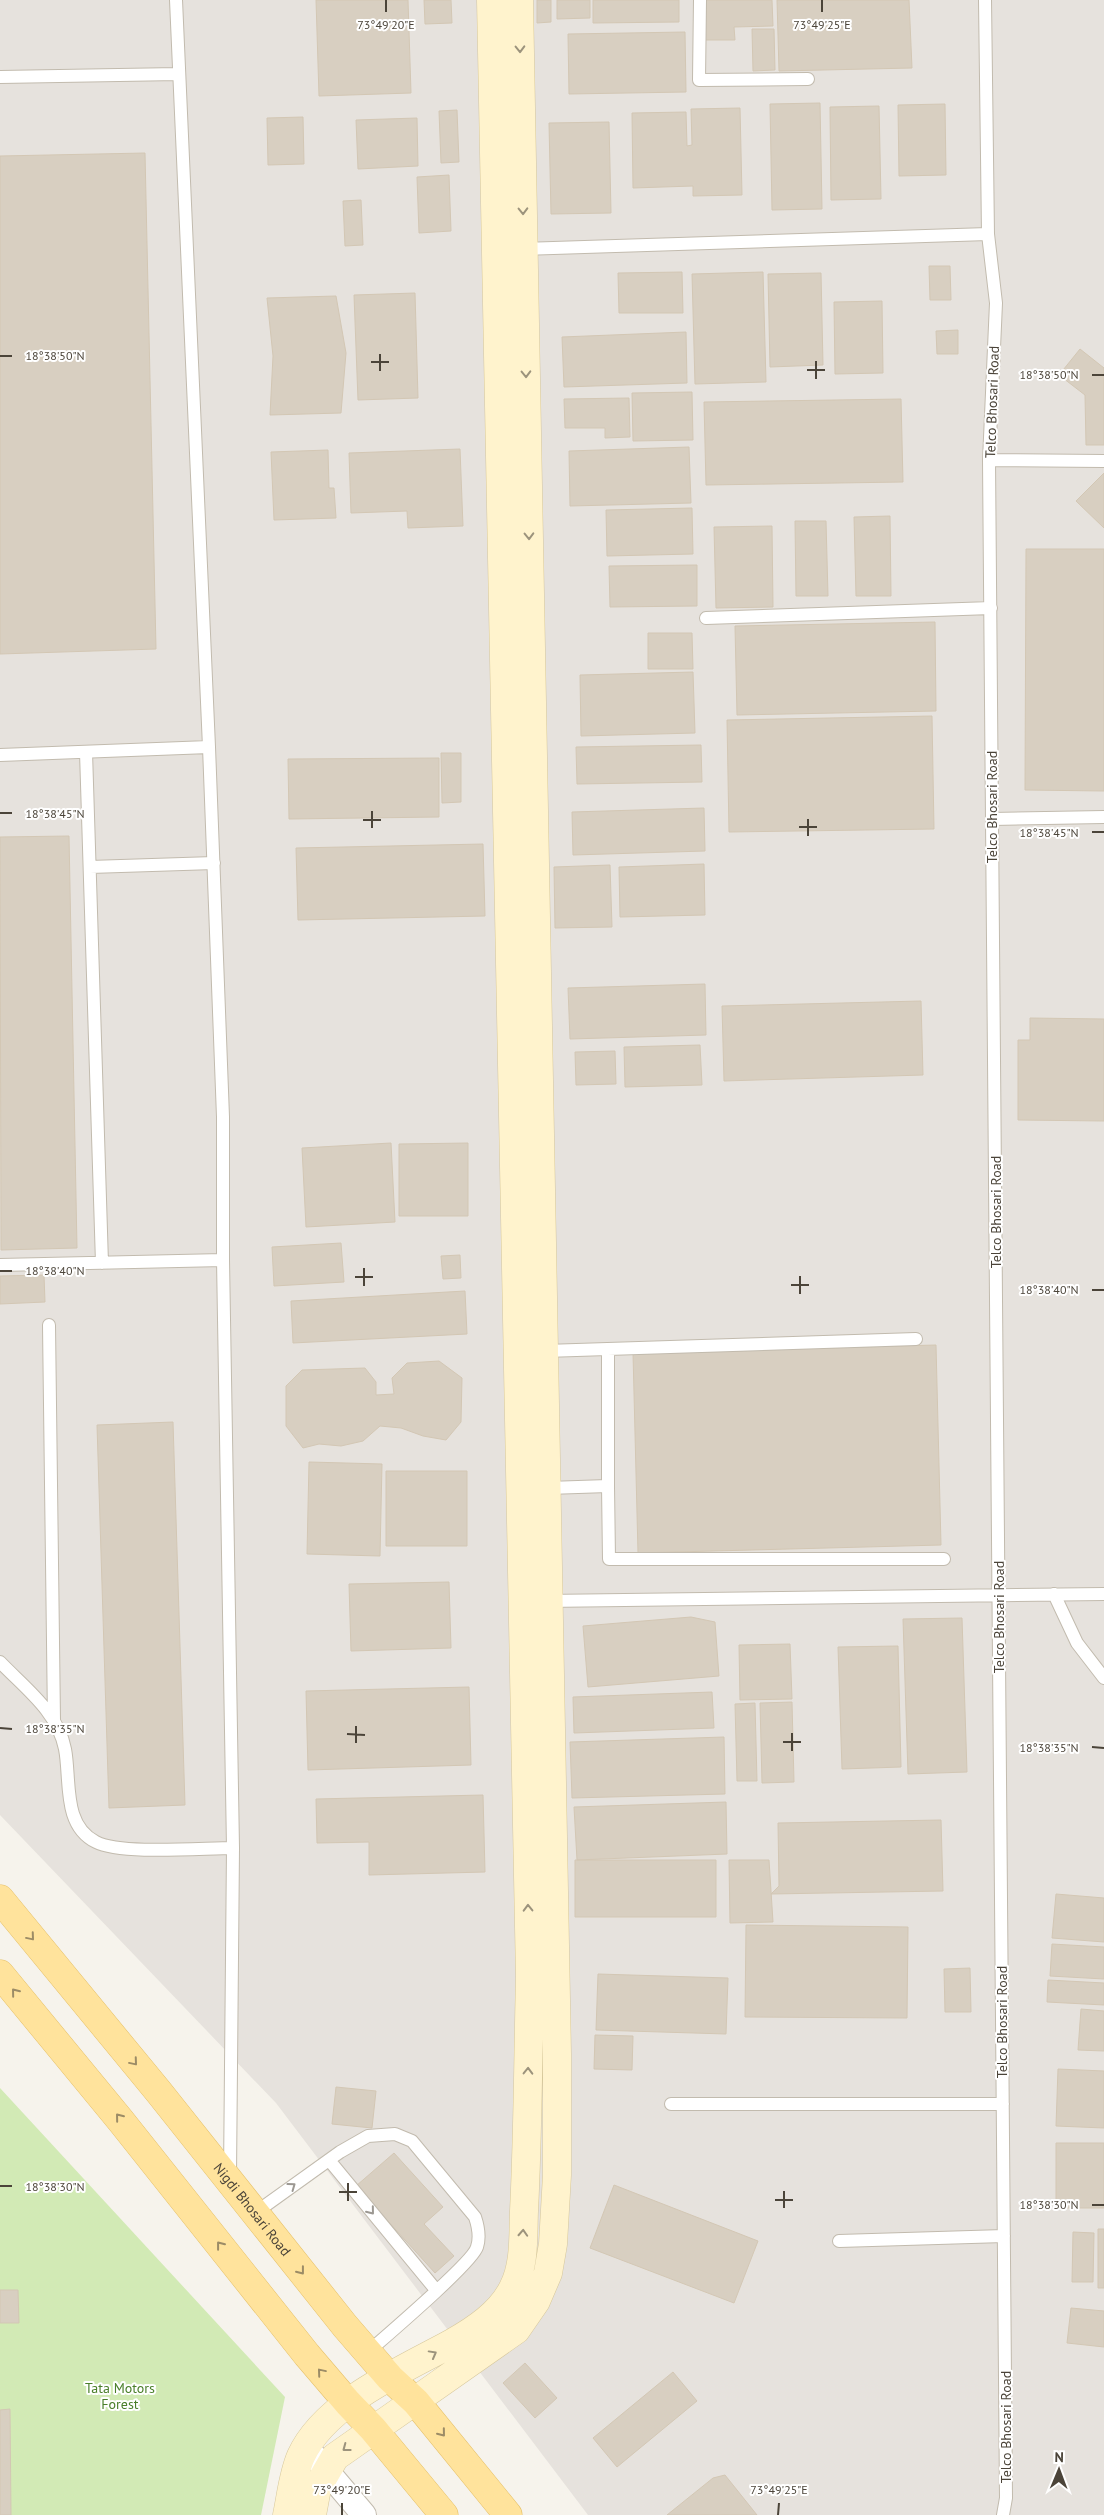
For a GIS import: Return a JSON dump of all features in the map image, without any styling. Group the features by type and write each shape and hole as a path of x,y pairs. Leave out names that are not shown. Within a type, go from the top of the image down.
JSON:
{"main road":[{"name":"Nigdi Bhosari Road","path":"0,1899 368,2352 390,2378 416,2402 508,2515"},
{"path":"0,1974 121,2121 348,2404 373,2429 444,2515"}],"street":[{"path":"287,2515 295,2474 306,2446 328,2420 348,2404 390,2378 464,2336 496,2312 509,2296 521,2272 530,1977 520,1600 494,250 491,0"},
{"path":"312,2515 316,2488 335,2457 373,2429 416,2402 516,2330 536,2301 548,2273 553,2244 557,2175 557,2054 519,0"},
{"path":"306,2446 364,2515"}],"lane":[{"path":"176,0 214,862 223,1117 223,1260 233,1848 230,2181"},
{"path":"700,0 699,80 808,79"},
{"name":"Telco Bhosari Road","path":"986,0 988,234 996,303 990,460 1006,2498 1003,2515"},
{"path":"0,77 178,74"},
{"path":"494,250 988,234"},
{"path":"990,460 1104,461"},
{"path":"706,618 991,608"},
{"path":"0,755 209,747"},
{"path":"86,752 102,1262"},
{"path":"992,819 1104,817"},
{"path":"90,867 214,862"},
{"path":"0,1265 223,1260"},
{"path":"50,1325 54,1721"},
{"path":"545,1351 916,1339"},
{"path":"608,1349 610,1559 944,1559"},
{"path":"548,1488 608,1486"},
{"path":"1054,1594 1077,1643 1104,1678"},
{"path":"520,1600 1104,1594"},
{"path":"0,1662 36,1696 54,1721 65,1748 72,1814 80,1829 96,1842 122,1849 233,1848"},
{"path":"671,2104 1003,2104"},
{"path":"255,2213 329,2160 368,2136 395,2134 412,2141 476,2217 478,2228 477,2249 436,2290 368,2352"},
{"path":"329,2160 436,2290"},
{"path":"839,2241 1004,2236"}],"shaded area":[{"path":"0,0 1104,0 1104,2515 588,2515 276,2103 0,1815"}],"green space":[{"name":"Tata Motors Forest","path":"0,2088 285,2397 261,2515 0,2515"}],"building":[{"path":"316,0 408,0 411,93 319,96"},
{"path":"424,0 451,0 452,23 425,24"},
{"path":"537,0 551,0 551,22 537,23"},
{"path":"557,0 590,0 590,18 557,19"},
{"path":"593,0 679,0 679,22 593,23"},
{"path":"704,0 772,0 773,26 734,27 735,40 705,40"},
{"path":"777,0 909,0 912,68 779,71"},
{"path":"752,29 774,29 775,70 753,71"},
{"path":"685,32 686,92 569,94 568,34"},
{"path":"820,103 822,209 772,210 770,104"},
{"path":"945,104 946,175 899,176 898,105"},
{"path":"879,106 881,199 831,200 830,107"},
{"path":"740,108 742,195 693,196 693,186 633,188 632,113 686,112 687,146 692,145 691,109"},
{"path":"457,110 459,162 441,163 439,111"},
{"path":"303,117 304,164 268,165 267,118"},
{"path":"417,118 418,166 358,169 356,120"},
{"path":"609,122 611,213 551,214 549,123"},
{"path":"145,153 156,649 0,654 0,156"},
{"path":"449,175 451,231 419,233 417,177"},
{"path":"361,200 363,245 345,246 343,201"},
{"path":"929,266 950,266 951,300 930,300"},
{"path":"682,272 683,313 619,313 618,273"},
{"path":"763,272 766,382 695,384 692,274"},
{"path":"821,273 823,365 770,367 768,274"},
{"path":"415,293 418,398 358,400 354,295"},
{"path":"336,296 346,353 341,413 270,415 273,356 267,298"},
{"path":"882,301 883,373 835,374 834,302"},
{"path":"958,330 958,354 937,354 936,331"},
{"path":"686,332 687,383 564,387 562,337"},
{"path":"1080,349 1104,368 1104,445 1086,445 1085,395 1059,375"},
{"path":"692,392 693,440 633,441 632,393"},
{"path":"629,398 630,437 605,438 605,428 565,428 564,399"},
{"path":"901,399 903,482 706,485 704,402"},
{"path":"689,447 691,503 570,506 569,451"},
{"path":"460,449 463,526 408,528 407,511 351,513 349,453"},
{"path":"328,450 329,488 334,488 336,518 274,520 271,452"},
{"path":"1104,473 1104,528 1076,501"},
{"path":"692,508 693,554 607,556 606,510"},
{"path":"890,516 891,596 856,596 854,517"},
{"path":"795,521 826,521 828,596 796,596"},
{"path":"772,526 773,607 716,608 714,527"},
{"path":"1026,549 1104,549 1104,791 1025,790"},
{"path":"697,565 697,606 610,607 609,566"},
{"path":"935,622 936,711 737,715 735,626"},
{"path":"648,633 692,633 693,669 648,669"},
{"path":"693,672 695,733 581,736 580,675"},
{"path":"932,716 934,829 729,832 727,720"},
{"path":"701,745 702,782 577,784 576,747"},
{"path":"441,753 461,753 461,802 442,803"},
{"path":"439,758 439,817 289,819 288,759"},
{"path":"704,808 705,851 573,855 572,812"},
{"path":"69,836 77,1248 1,1250 0,837"},
{"path":"483,844 485,916 298,920 296,848"},
{"path":"704,864 705,915 620,917 619,867"},
{"path":"610,865 612,927 555,928 554,867"},
{"path":"705,984 706,1035 570,1039 568,988"},
{"path":"921,1001 923,1075 724,1081 722,1006"},
{"path":"1030,1018 1104,1019 1104,1121 1018,1120 1018,1040 1030,1040"},
{"path":"700,1045 702,1085 625,1087 624,1047"},
{"path":"615,1051 616,1084 576,1085 575,1052"},
{"path":"391,1143 395,1222 306,1227 302,1148"},
{"path":"468,1143 468,1216 399,1216 399,1144"},
{"path":"341,1243 344,1282 274,1286 272,1247"},
{"path":"460,1255 461,1278 443,1279 441,1256"},
{"path":"44,1275 45,1302 0,1304 0,1276"},
{"path":"465,1291 467,1334 293,1343 291,1301"},
{"path":"936,1345 941,1545 638,1553 633,1353"},
{"path":"439,1361 462,1378 461,1422 446,1440 423,1436 401,1428 380,1426 363,1441 341,1446 319,1444 303,1448 286,1426 286,1386 302,1370 365,1368 376,1382 376,1395 394,1394 392,1378 407,1363"},
{"path":"173,1422 185,1805 109,1808 97,1425"},
{"path":"309,1462 382,1464 380,1556 307,1554"},
{"path":"386,1471 467,1471 467,1546 386,1546"},
{"path":"449,1582 451,1648 351,1651 349,1584"},
{"path":"691,1617 715,1622 719,1676 588,1687 583,1626"},
{"path":"962,1618 967,1772 908,1774 903,1619"},
{"path":"790,1644 792,1699 740,1700 739,1645"},
{"path":"898,1646 901,1767 842,1769 838,1647"},
{"path":"469,1687 471,1765 308,1770 306,1691"},
{"path":"712,1692 714,1728 574,1733 573,1697"},
{"path":"792,1702 794,1782 762,1783 760,1703"},
{"path":"755,1703 757,1781 737,1781 735,1704"},
{"path":"724,1737 725,1794 572,1798 570,1742"},
{"path":"483,1795 485,1872 369,1875 369,1842 317,1843 316,1799"},
{"path":"726,1802 727,1854 577,1860 574,1807"},
{"path":"941,1820 943,1891 771,1894 779,1886 778,1823"},
{"path":"575,1860 716,1860 716,1917 575,1917"},
{"path":"729,1860 769,1860 773,1922 730,1923"},
{"path":"1056,1894 1104,1898 1104,1942 1052,1938"},
{"path":"746,1925 908,1927 907,2018 745,2017"},
{"path":"1052,1944 1104,1947 1104,1979 1050,1976"},
{"path":"970,1968 971,2012 945,2012 944,1969"},
{"path":"598,1974 728,1978 726,2034 596,2030"},
{"path":"1048,1980 1104,1983 1104,2005 1047,2002"},
{"path":"1081,2009 1104,2011 1104,2051 1078,2050"},
{"path":"595,2035 633,2036 632,2070 594,2069"},
{"path":"1058,2069 1104,2071 1104,2128 1056,2126"},
{"path":"336,2087 376,2091 372,2128 332,2124"},
{"path":"1056,2143 1104,2143 1104,2208 1056,2208"},
{"path":"394,2153 443,2207 424,2224 454,2256 435,2273 356,2186"},
{"path":"614,2185 758,2241 734,2303 590,2248"},
{"path":"1098,2229 1104,2229 1104,2288 1098,2288"},
{"path":"1073,2232 1094,2233 1093,2282 1072,2282"},
{"path":"0,2290 18,2290 19,2323 0,2323"},
{"path":"1071,2308 1104,2311 1104,2347 1067,2343"},
{"path":"525,2363 557,2398 535,2418 503,2383"},
{"path":"673,2372 697,2401 617,2467 593,2438"},
{"path":"10,2409 11,2515 0,2515 0,2410"},
{"path":"725,2475 757,2515 667,2515 713,2478"}]}
